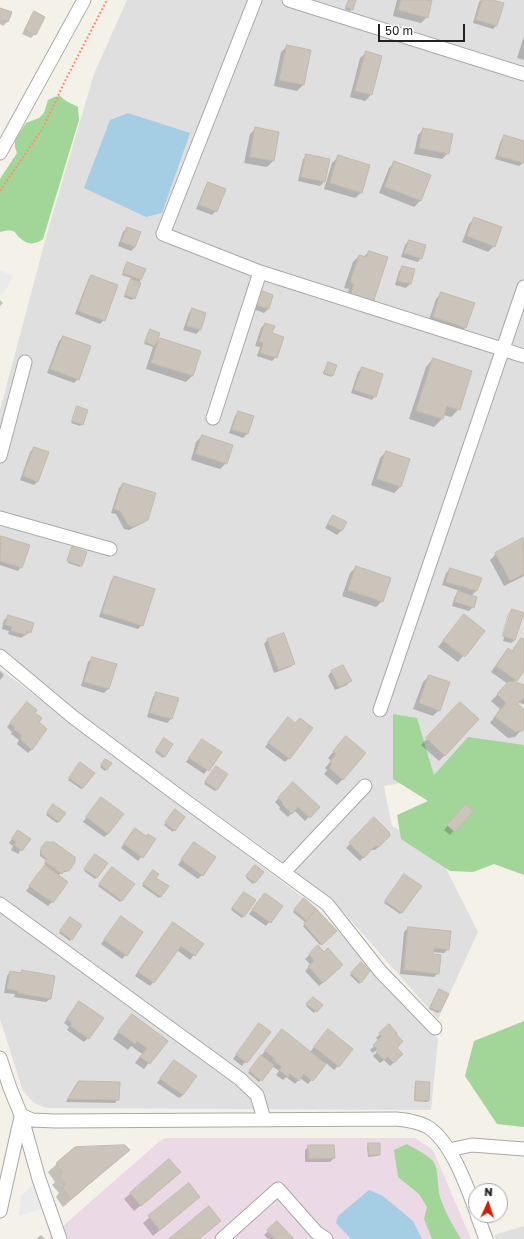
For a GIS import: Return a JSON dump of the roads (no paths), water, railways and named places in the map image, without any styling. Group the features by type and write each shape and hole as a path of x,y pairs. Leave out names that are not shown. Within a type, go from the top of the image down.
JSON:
{"street":[{"path":"0,153 3,138 84,0"},
{"path":"255,0 163,234 260,272 524,356"},
{"path":"289,0 524,74"},
{"path":"213,418 260,272"},
{"path":"380,710 524,287"},
{"path":"0,456 25,362"},
{"path":"0,518 110,549"},
{"path":"0,656 73,717 327,904 380,970 435,1028"},
{"path":"284,872 365,786"},
{"path":"0,904 240,1079 257,1095 264,1119"},
{"path":"0,1058 21,1115 39,1179 60,1239"},
{"path":"21,1115 32,1120 48,1121 264,1119 396,1119 413,1121 427,1126 439,1136 449,1150 468,1190"},
{"path":"0,1211 21,1115"},
{"path":"449,1150 472,1145 524,1149"},
{"path":"222,1239 278,1189 317,1233 326,1239"},
{"path":"481,1223 486,1239"}],"water":[{"path":"128,113 190,133 162,213 146,217 84,188 110,120"},
{"path":"369,1190 383,1196 413,1221 422,1239 351,1239 336,1223 338,1216"}]}
